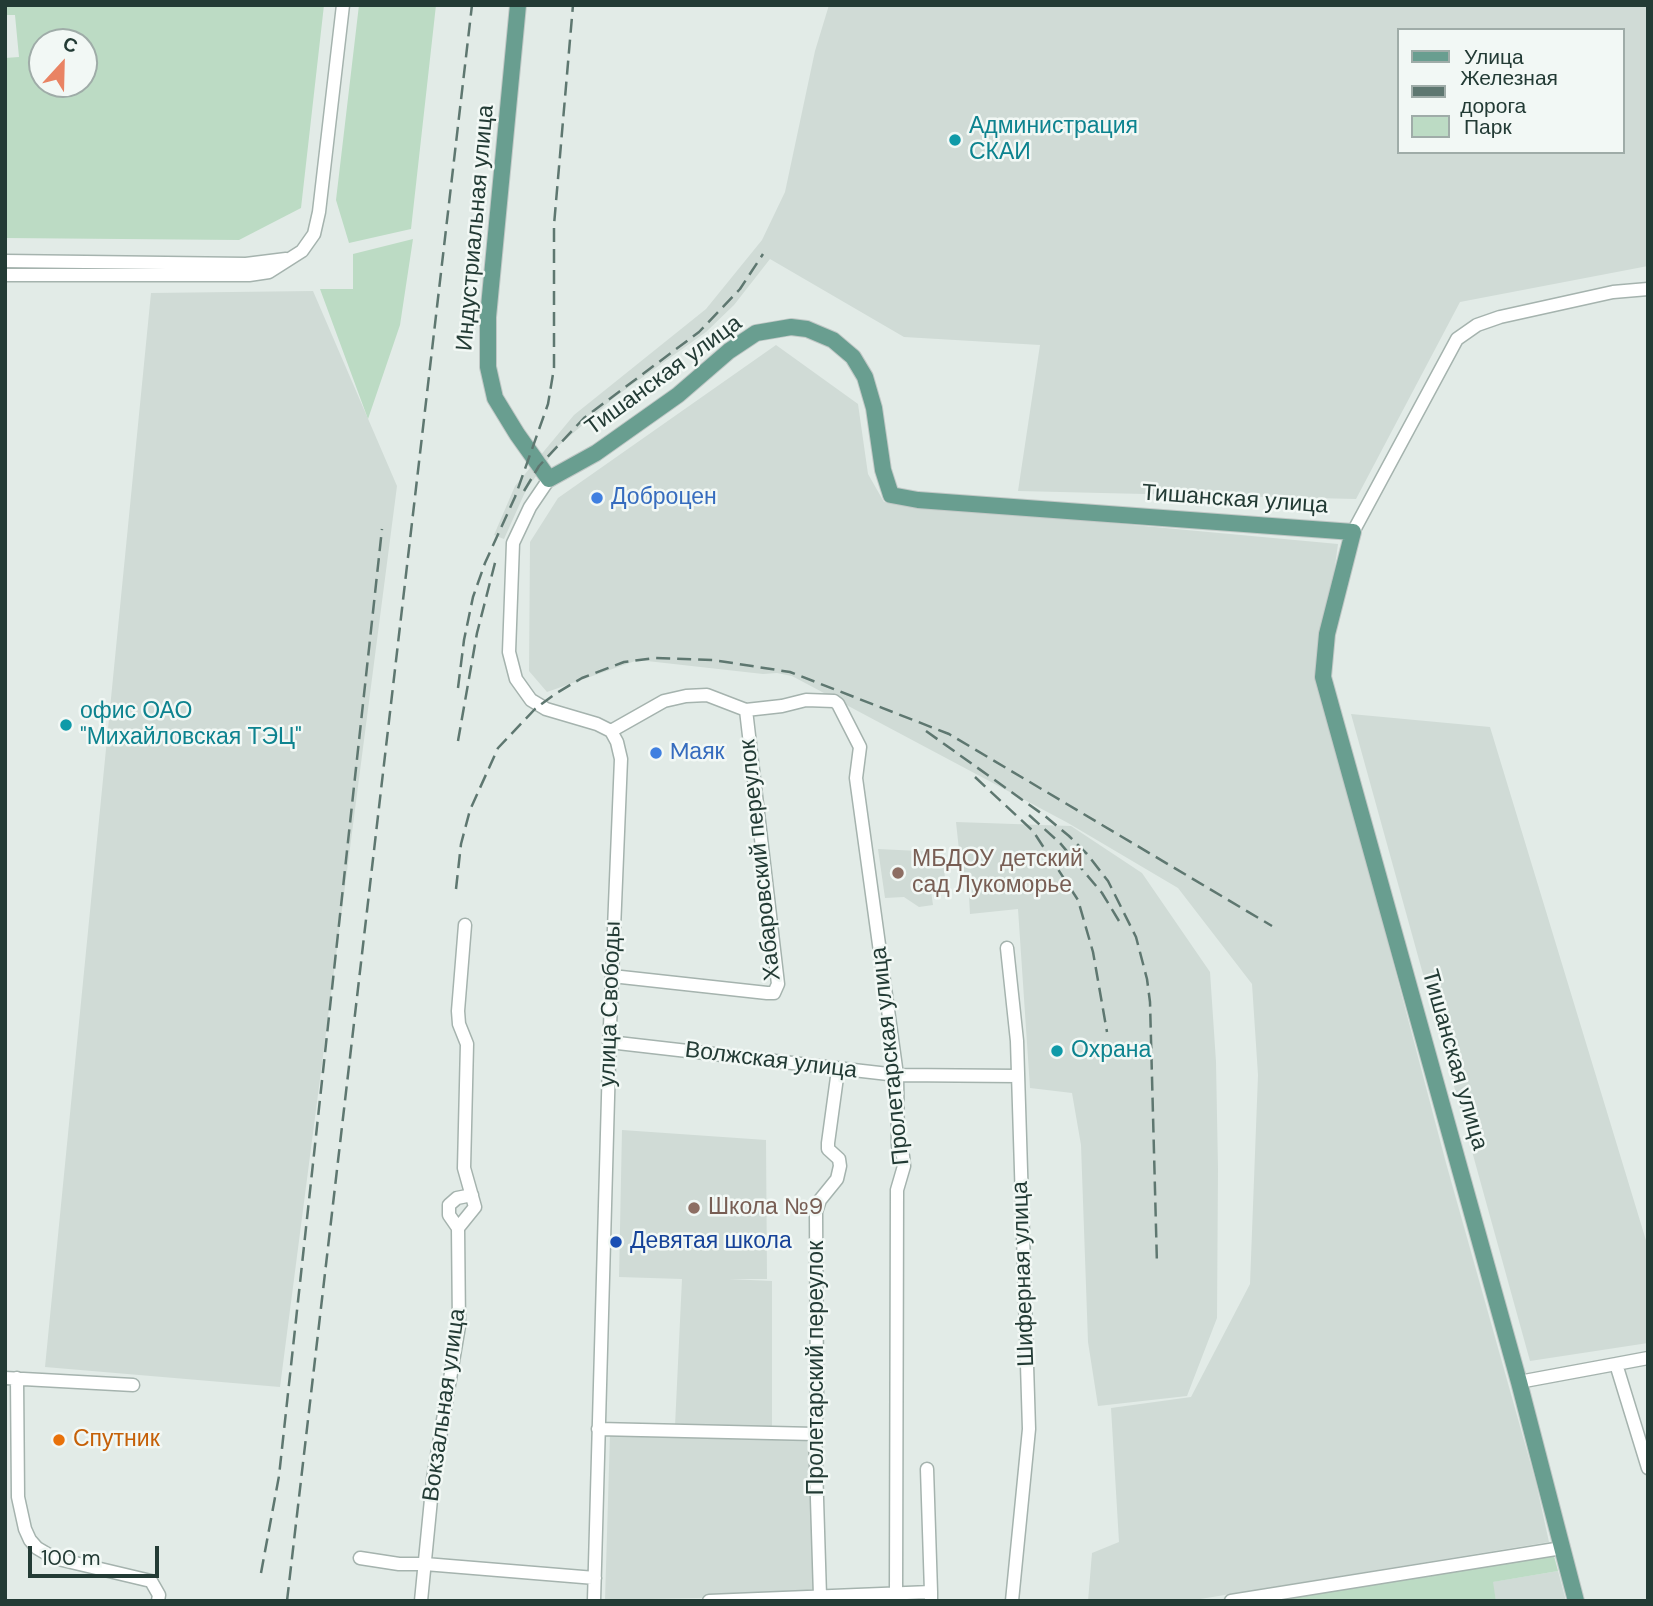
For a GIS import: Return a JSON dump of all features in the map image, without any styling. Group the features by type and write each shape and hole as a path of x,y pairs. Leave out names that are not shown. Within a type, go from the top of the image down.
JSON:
{"main road":[{"name":"Индустриальная улица","path":"518,5 488,317 488,367 495,398 549,479"},
{"name":"Тишанская улица","path":"549,479 596,453 678,395 729,351 756,334 790,327 807,329 833,340 853,357 865,377 874,408 883,470 891,495 918,500 1353,532 1327,634 1323,677 1519,1382 1577,1601"}],"street":[{"path":"5,275 249,275 269,272 302,251 314,234 319,212 343,5"},
{"path":"5,261 246,264 290,258"},
{"path":"1353,532 1457,339 1477,325 1500,317 1613,292 1648,289"},
{"path":"549,479 530,507 513,543 509,652 516,679 531,700 546,709 597,724 611,731"},
{"name":"Хабаровский переулок","path":"611,731 664,701 686,696 707,695 746,710 778,984 774,993 767,993 612,976"},
{"name":"Пролетарская улица","path":"746,710 806,701 834,701 860,747 856,778 897,1075 898,1146 904,1166 897,1189 896,1593"},
{"name":"улица Свободы","path":"594,1601 609,1042 621,759 611,731"},
{"path":"458,1228 449,1215 449,1205 457,1198 472,1195 464,1168 467,1044 459,1024 458,1011 465,925"},
{"name":"Шиферная улица","path":"1007,947 1017,1041 1029,1429 1012,1601"},
{"name":"Волжская улица","path":"609,1042 897,1075 1018,1076"},
{"name":"Пролетарский переулок","path":"820,1595 815,1434 816,1212 820,1200 836,1179 841,1166 839,1159 828,1149 838,1070"},
{"name":"Вокзальная улица","path":"421,1601 433,1479 458,1326 458,1228 475,1207 472,1195"},
{"path":"1519,1382 1648,1358"},
{"path":"1616,1363 1648,1468"},
{"path":"133,1385 11,1378 18,1497 25,1529 37,1548 54,1558 145,1578 156,1587 158,1598"},
{"path":"598,1429 815,1434"},
{"path":"709,1601 896,1593 931,1596 927,1469"},
{"path":"1231,1601 1562,1548"},
{"path":"360,1558 399,1564 594,1578"}],"shaded area":[{"path":"829,5 1648,5 1648,266 1460,302 1356,499 1018,491 1040,345 904,337 770,259 734,305 706,332 615,397 557,447 526,490 504,539 494,535 515,486 574,415 706,309 762,240 785,192 815,51"},
{"path":"313,291 397,486 280,1387 45,1367 151,293"},
{"path":"776,345 858,404 868,474 884,502 1338,544 1319,682 1446,1163 1536,1483 1549,1542 1188,1601 1088,1601 1092,1553 1119,1542 1111,1408 1191,1397 1250,1284 1258,1075 1252,984 1178,888 1068,823 792,676 638,660 547,692 529,671 530,542 558,498"},
{"path":"1351,714 1490,727 1648,1247 1648,1343 1530,1361"},
{"path":"956,822 1071,826 1142,873 1210,972 1216,1062 1217,1318 1187,1396 1098,1406 1088,1342 1081,1145 1072,1093 1030,1088 1018,909 970,914 968,878 962,878"},
{"path":"878,849 939,852 940,857 943,857 946,889 931,891 933,905 919,907 904,897 885,898"},
{"name":"Школа №9","path":"622,1130 766,1140 767,1279 729,1279 772,1281 772,1428 675,1426 682,1279 619,1277"},
{"path":"610,1434 811,1440 814,1592 741,1597 605,1600"},
{"path":"1558,1571 1566,1601 1496,1601 1492,1582"}],"green space":[{"path":"5,5 324,5 301,208 239,240 5,238 5,58 19,57 15,15 5,15"},
{"path":"359,5 436,5 411,229 349,243 336,200"},
{"path":"413,239 400,325 368,419 320,289 353,289 353,254"},
{"path":"1554,1556 1558,1571 1493,1582 1496,1601 1271,1601"}],"railway":[{"path":"287,1601 472,5"},
{"path":"458,688 473,597 485,563 515,497 548,404 554,368 554,225 573,5"},
{"path":"524,491 539,466 584,418 699,332 740,289 763,254"},
{"path":"261,1573 279,1476 382,529"},
{"path":"458,741 477,633 496,559"},
{"path":"456,889 461,844 470,810 498,748 535,709 582,678 624,662 654,658 713,660 790,672 949,734 1272,926"},
{"path":"926,731 1069,836 1108,881 1136,937 1150,1002 1157,1265"},
{"path":"975,777 1033,831 1078,900 1093,952 1107,1032"},
{"path":"1029,815 1060,843 1102,893 1119,921"}],"place":[{"name":"Администрация СКАИ","path":"955,140"},
{"name":"Доброцен","path":"597,498"},
{"name":"офис ОАО \"Михайловская ТЭЦ\"","path":"66,725"},
{"name":"Mаяк","path":"656,753"},
{"name":"МБДОУ детский сад Лукоморье","path":"898,873"},
{"name":"Охрана","path":"1057,1051"},
{"name":"Школа №9","path":"694,1208"},
{"name":"Девятая школа","path":"616,1242"},
{"name":"Спутник","path":"59,1440"}]}
